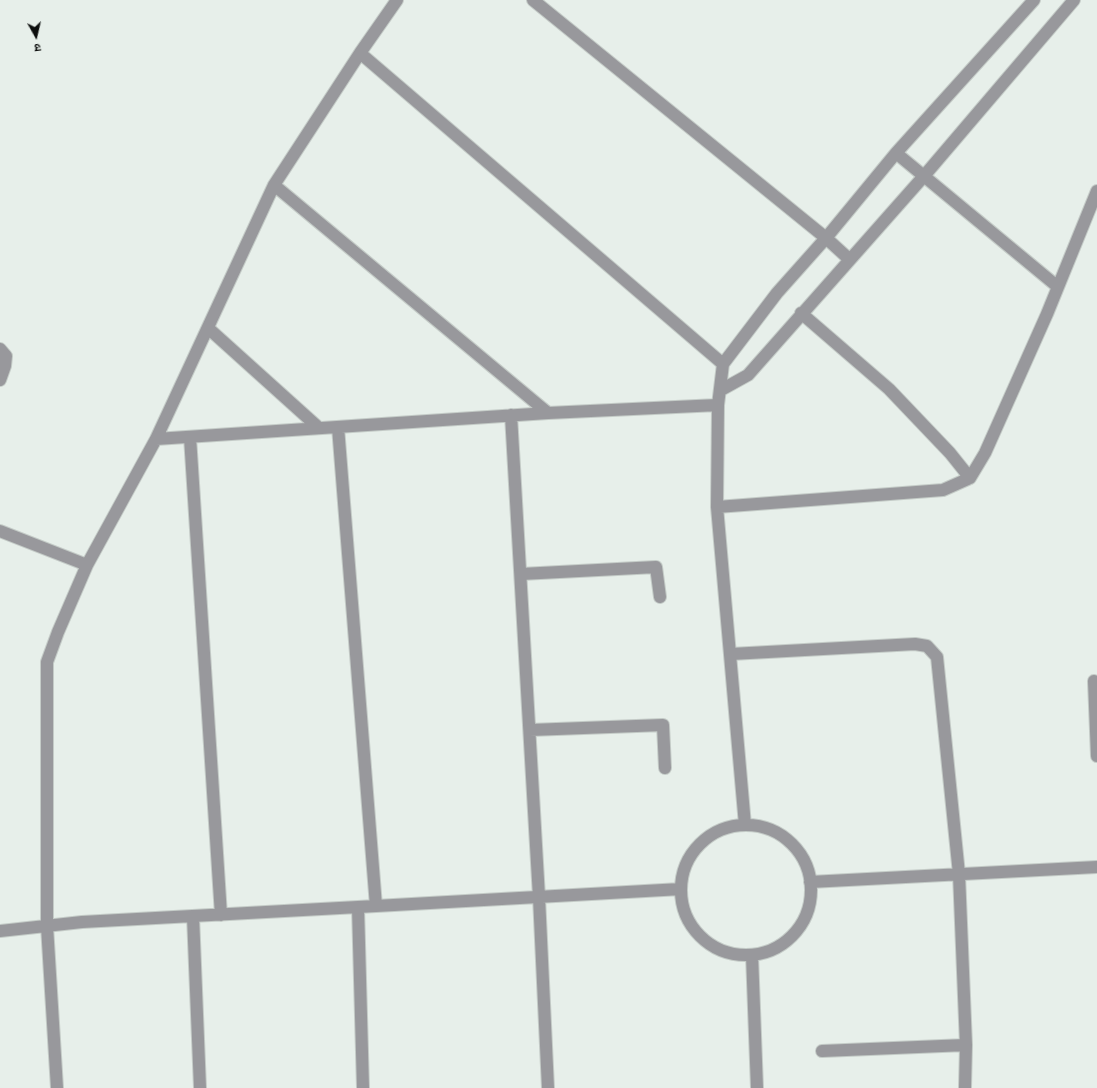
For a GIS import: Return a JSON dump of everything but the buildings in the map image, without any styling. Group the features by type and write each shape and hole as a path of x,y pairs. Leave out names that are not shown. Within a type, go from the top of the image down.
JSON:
{"street":[{"path":"56,1088 47,926 47,662 86,565 156,439 274,185 360,53 397,0"},
{"path":"533,0 826,238 849,259"},
{"path":"745,825 717,507 718,405 723,364 777,293 826,238 896,153 1034,0"},
{"path":"721,390 748,375 801,313 924,176 1074,0"},
{"path":"360,53 723,364"},
{"path":"896,153 1058,287"},
{"path":"274,185 548,413"},
{"path":"717,507 942,490 970,478 984,453 1047,314 1097,191"},
{"path":"801,313 889,389 950,453 970,478"},
{"path":"208,328 319,428"},
{"path":"0,348 6,356 5,366 0,380"},
{"path":"156,439 511,415 718,405"},
{"path":"511,415 530,730 548,1088"},
{"path":"338,427 376,906"},
{"path":"190,437 221,915"},
{"path":"0,532 86,565"},
{"path":"521,574 656,567 660,597"},
{"path":"731,654 915,644 927,646 937,656 959,874 966,1045 964,1088"},
{"path":"1094,681 1097,756"},
{"path":"530,730 664,725 665,768"},
{"path":"745,825 766,828 788,840 804,860 811,884 808,909 796,932 776,947 752,955 726,952 704,940 688,920 681,895 684,870 696,848 716,832 730,826 745,825"},
{"path":"810,882 1097,867"},
{"path":"0,931 82,922 681,889"},
{"path":"358,907 364,1088"},
{"path":"193,916 200,1088"},
{"path":"752,955 757,1088"},
{"path":"822,1051 966,1045"}]}
